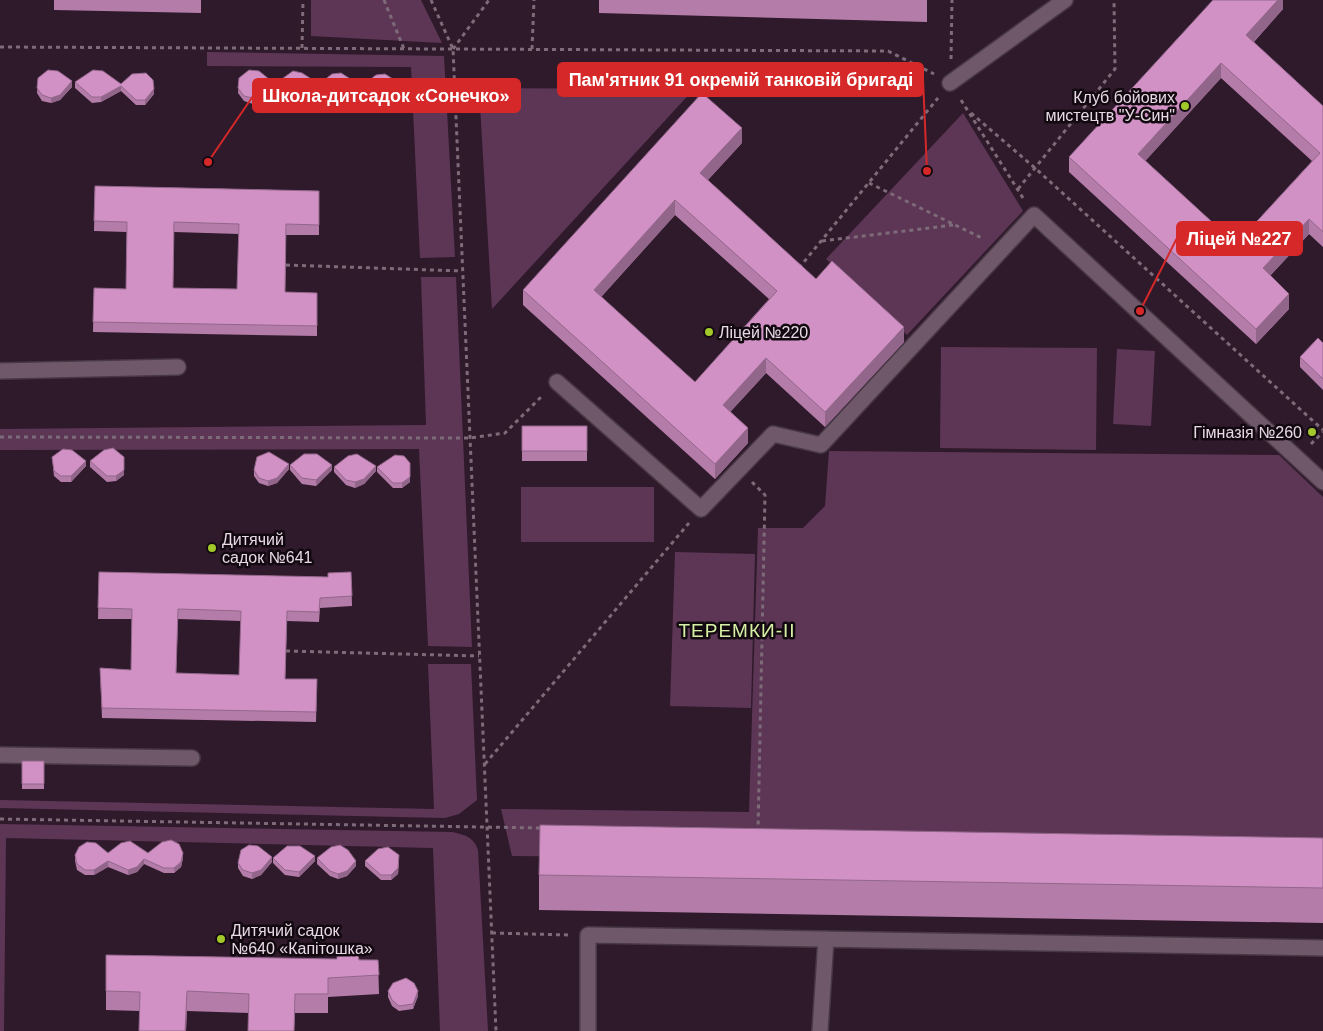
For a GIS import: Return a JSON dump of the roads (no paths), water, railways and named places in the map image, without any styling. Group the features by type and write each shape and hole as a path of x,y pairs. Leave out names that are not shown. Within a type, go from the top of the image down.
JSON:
{"lane":[{"path":"950,83 1065,0"},
{"path":"557,382 701,509 773,434 821,445 1034,215 1323,482"},
{"path":"0,372 178,366"},
{"path":"0,755 192,758"},
{"path":"588,1031 588,935 1323,948"},
{"path":"820,1031 826,940"}],"place":[{"name":"Клуб бойових мистецтв \"У-Син\"","path":"1185,106"},
{"name":"Школа-дитсадок «Сонечко»","path":"208,162"},
{"name":"Пам'ятник 91 окремій танковій бригаді","path":"927,171"},
{"name":"Ліцей №227","path":"1140,311"},
{"name":"Ліцей №220","path":"709,332"},
{"name":"Гімназія №260","path":"1312,432"},
{"name":"Дитячий садок №641","path":"212,548"},
{"name":"Дитячий садок №640 «Капітошка»","path":"221,939"}],"district":[{"name":"ТЕРЕМКИ-ІІ","path":"737,630"}]}
